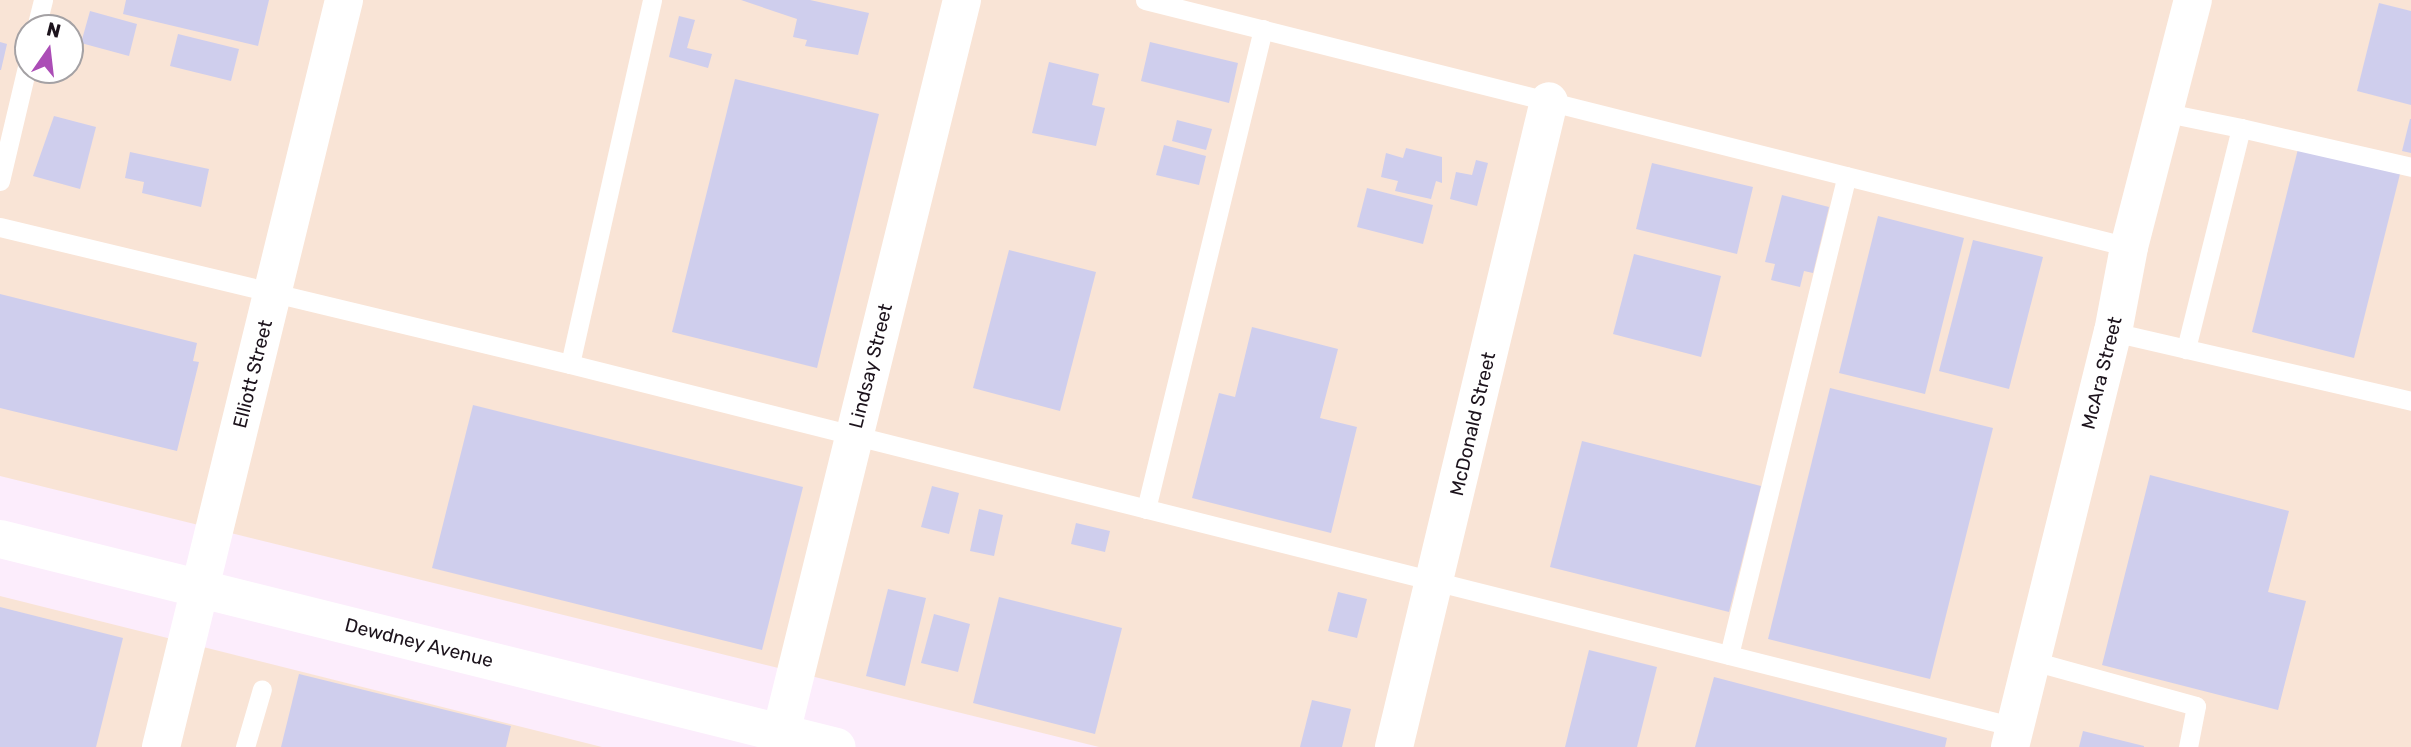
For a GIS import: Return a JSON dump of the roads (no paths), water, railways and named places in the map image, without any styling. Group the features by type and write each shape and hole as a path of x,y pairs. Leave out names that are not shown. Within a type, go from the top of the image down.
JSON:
{"street":[{"name":"Elliott Street","path":"161,747 344,0"},
{"name":"Lindsay Street","path":"781,733 962,0"},
{"name":"McAra Street","path":"2012,737 2029,660 2113,332 2129,247 2167,113 2193,0"},
{"name":"McDonald Street","path":"1394,747 1549,102"},
{"name":"Dewdney Avenue","path":"0,539 837,747"}],"lane":[{"path":"570,364 653,0"},
{"path":"1145,0 2129,247"},
{"path":"1146,509 1263,29"},
{"path":"0,181 23,84"},
{"path":"2167,113 2411,167"},
{"path":"2186,349 2242,128"},
{"path":"1729,655 1847,176"},
{"path":"0,227 570,364 853,437 1436,580 1729,655 2012,737"},
{"path":"2113,332 2411,401"},
{"path":"2029,660 2196,706 2188,747"},
{"path":"245,747 261,689"}]}
